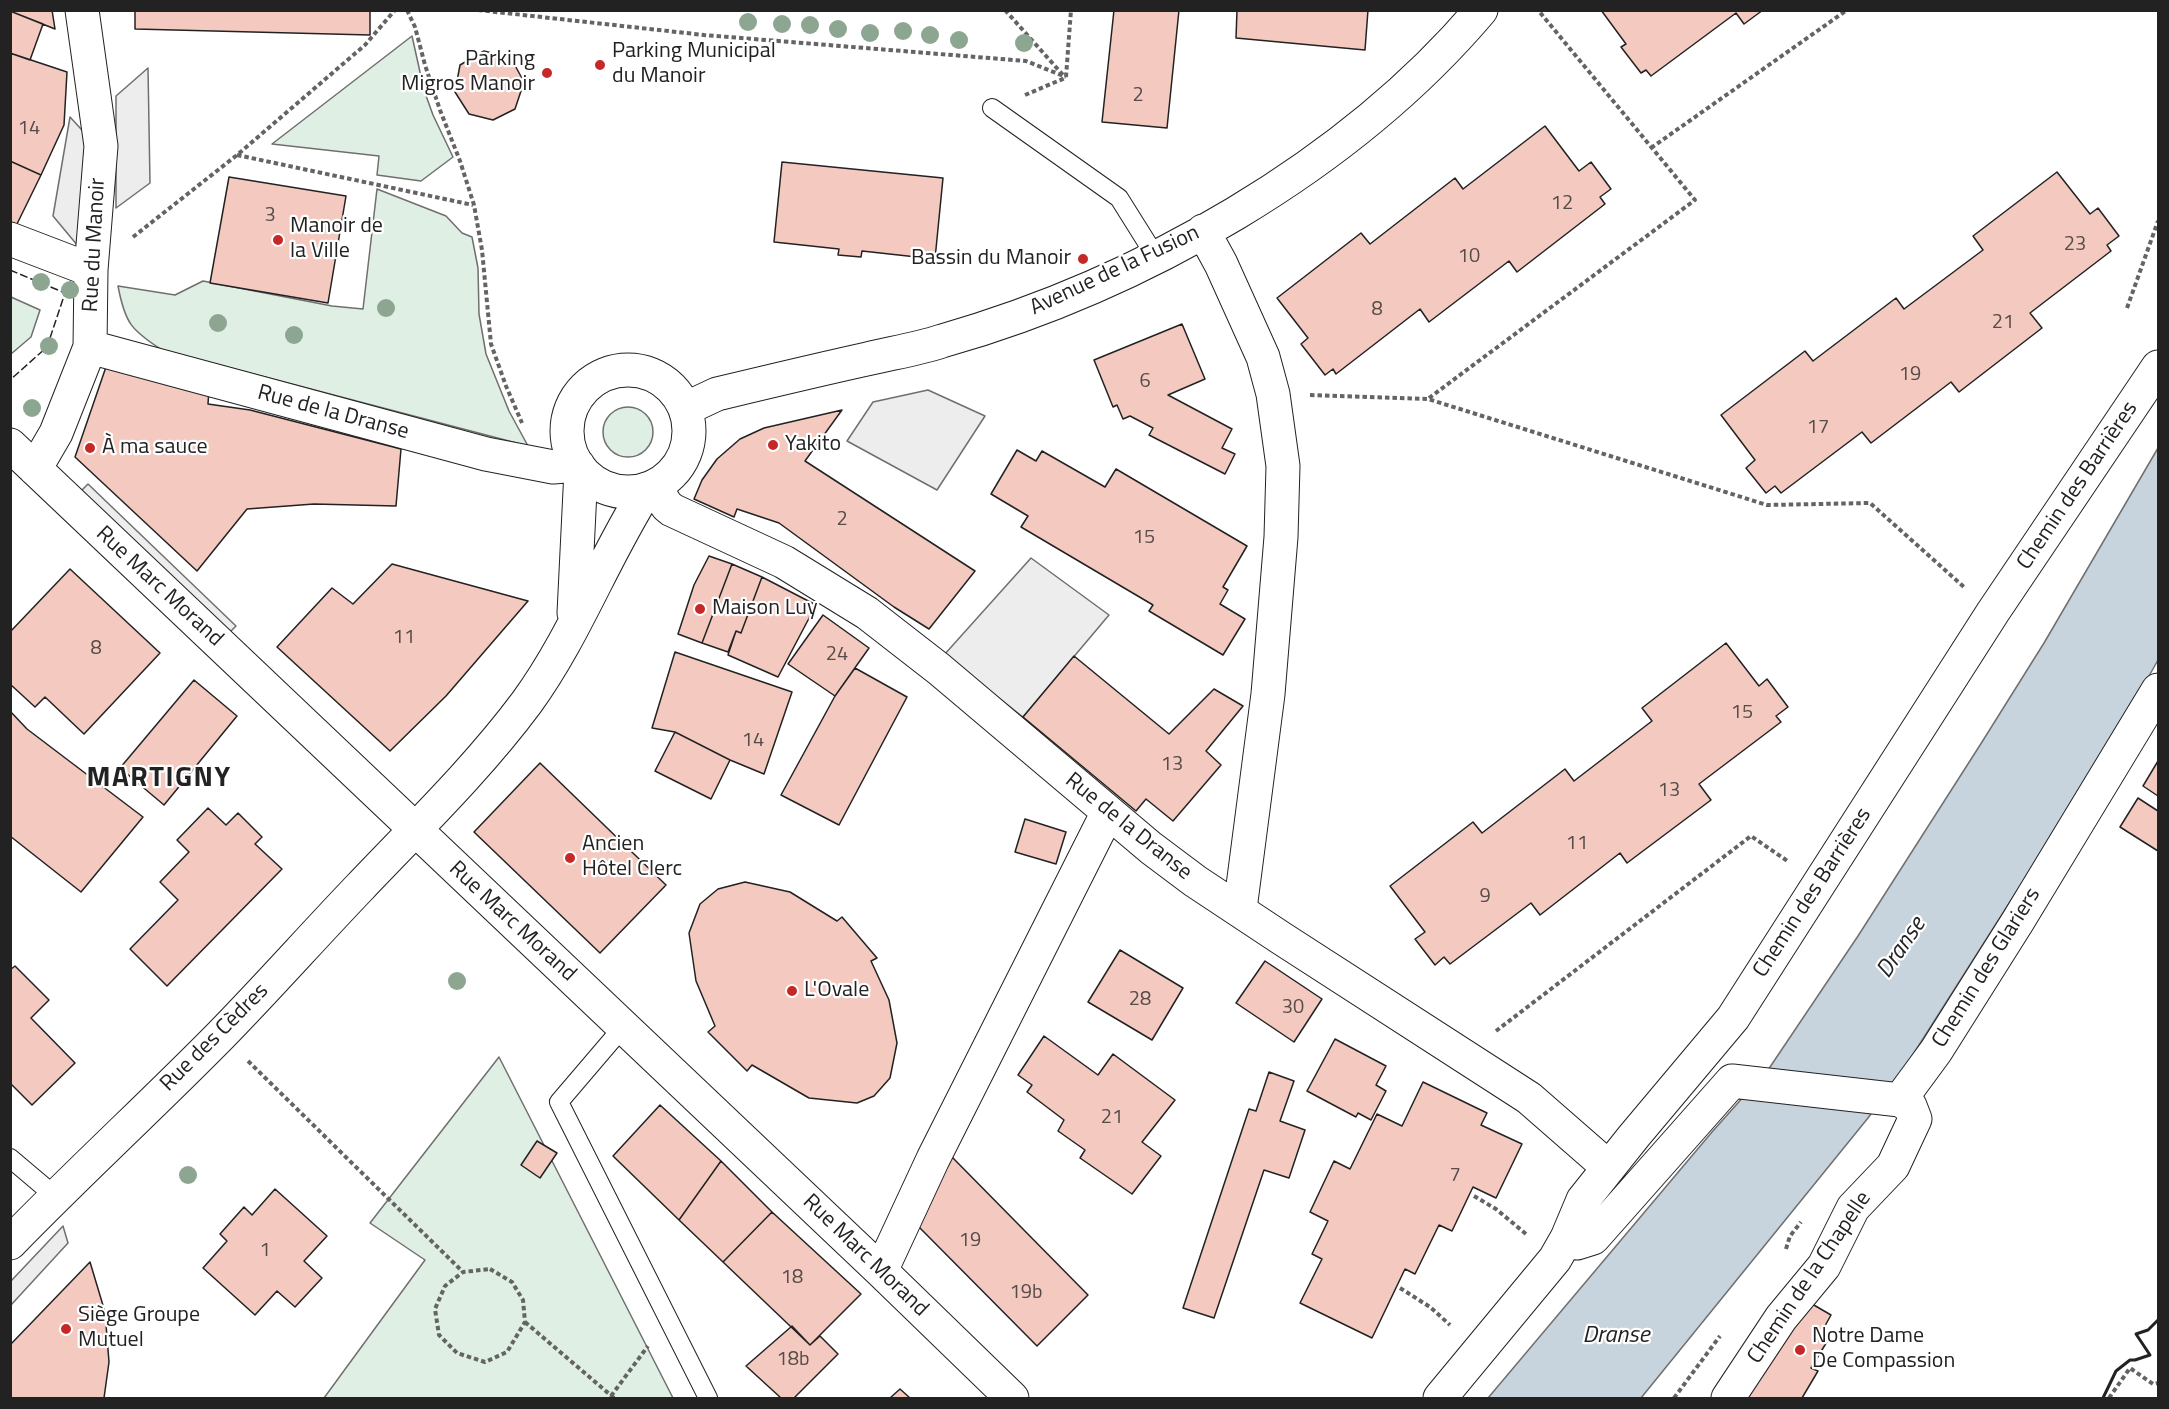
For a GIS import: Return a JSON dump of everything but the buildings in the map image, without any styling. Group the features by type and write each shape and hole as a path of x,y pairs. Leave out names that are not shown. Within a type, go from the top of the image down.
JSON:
{"street":[{"name":"Rue du Manoir","path":"35,469 57,433 90,346 91,270 101,147 82,10"},
{"name":"Avenue de la Fusion","path":"685,409 717,394 941,342 1065,298 1156,257 1287,180 1347,136 1434,62 1481,10"},
{"path":"1203,231 1221,264 1263,357 1273,394 1283,466 1281,537 1268,694 1240,909"},
{"path":"10,239 91,270"},
{"name":"Rue de la Dranse","path":"90,346 486,454 553,467 579,468"},
{"name":"Chemin des Barrières","path":"1440,1398 1555,1259 1567,1238 1583,1200 1608,1167 1733,1018 1993,612 2158,367"},
{"path":"619,371 632,371 659,379 669,387 685,409 689,431 681,462 667,479 651,488 629,492 610,489 594,482 579,468 570,451 569,417 578,397 594,381 619,371"},
{"name":"Rue Marc Morand","path":"10,445 881,1270 1012,1398"},
{"path":"574,624 579,468"},
{"path":"415,829 509,726 547,673 563,647 630,517 651,488"},
{"name":"Rue de la Dranse","path":"651,488 672,510 784,562 867,613 939,669 1151,848 1281,938 1529,1098 1608,1167"},
{"name":"Chemin des Glariers","path":"1900,1100 1936,1051 2018,921 2158,690"},
{"path":"881,1270 933,1159 1108,812"},
{"name":"Rue des Cèdres","path":"10,1243 55,1196 220,1036 415,829"},
{"path":"1567,1238 1577,1243 1593,1238 1732,1081 1900,1100"},
{"name":"Chemin de la Chapelle","path":"1728,1398 1781,1318 1830,1255 1853,1208 1893,1166 1915,1119 1910,1106 1900,1100"}],"lane":[{"path":"992,108 1119,198 1156,257"},
{"path":"623,1027 559,1102 708,1398"},
{"path":"10,1158 55,1196"}],"path":[{"path":"91,270 237,155 365,45 395,10"},
{"path":"407,10 415,27 425,65 474,205 482,250 491,344 506,386 527,432"},
{"path":"478,10 704,35 1026,61 1066,77"},
{"path":"1005,10 1066,77"},
{"path":"1066,77 1071,10"},
{"path":"1428,399 1695,200 1538,10"},
{"path":"1651,148 1847,10"},
{"path":"992,108 1066,77"},
{"path":"237,155 474,205"},
{"path":"2127,308 2158,221"},
{"path":"1273,394 1428,399 1767,505 1870,503 1993,612"},
{"path":"1464,1055 1751,836 1819,883"},
{"path":"247,1061 463,1272"},
{"path":"1474,1196 1496,1209 1532,1240"},
{"path":"490,1269 512,1282 523,1300 525,1322 507,1352 485,1362 457,1353 439,1335 435,1309 445,1286 463,1272 490,1269"},
{"path":"1400,1288 1430,1307 1456,1330"},
{"path":"525,1322 613,1397 668,1319"},
{"path":"2109,1398 2130,1368 2152,1384 2158,1383"}],"green space":[{"path":"412,36 424,90 453,157 421,181 377,175 379,156 272,144"},
{"path":"377,189 446,216 462,233 472,237 478,268 479,314 486,354 509,411 528,446 162,350 136,331 123,309 118,286 175,295 203,281 332,306 363,309"},
{"path":"11,297 40,310 31,337 11,354"},
{"path":"628,407 637,409 648,418 653,432 651,441 642,452 628,457 619,455 608,446 603,432 605,423 614,412"},
{"path":"499,1057 673,1398 324,1398 425,1260 370,1223"}],"shaded area":[{"path":"148,68 150,183 116,208 116,96"},
{"path":"70,117 92,141 78,246 53,216"},
{"path":"928,390 985,416 937,490 847,441 873,402"},
{"path":"88,484 236,626 224,638 76,496"},
{"path":"1031,558 1109,615 1023,717 944,655"},
{"path":"63,1226 68,1243 11,1305 11,1281"}],"water":[{"name":"Dranse","path":"2158,448 2158,660 2116,735 1907,1064 1868,1118 1641,1398 1488,1398 1712,1132 1770,1067 1858,936 1982,742 2044,643"}],"fence":[{"path":"10,270 65,293 47,347 10,380"}],"wall":[{"path":"2103,1398 2116,1371 2130,1360 2150,1355 2136,1334 2148,1330 2158,1320"}],"place":[{"name":"Parking Municipal du Manoir","path":"600,65"},
{"name":"Parking Migros Manoir","path":"547,73"},
{"name":"Manoir de la Ville","path":"278,240"},
{"name":"Bassin du Manoir","path":"1083,259"},
{"name":"Yakito","path":"773,445"},
{"name":"À ma sauce","path":"90,448"},
{"name":"Maison Luy","path":"700,609"},
{"name":"Ancien Hôtel Clerc","path":"570,858"},
{"name":"L'Ovale","path":"792,991"},
{"name":"Siège Groupe Mutuel","path":"66,1329"},
{"name":"Notre Dame De Compassion","path":"1800,1350"}],"district":[{"name":"MARTIGNY","path":"159,779"}]}
